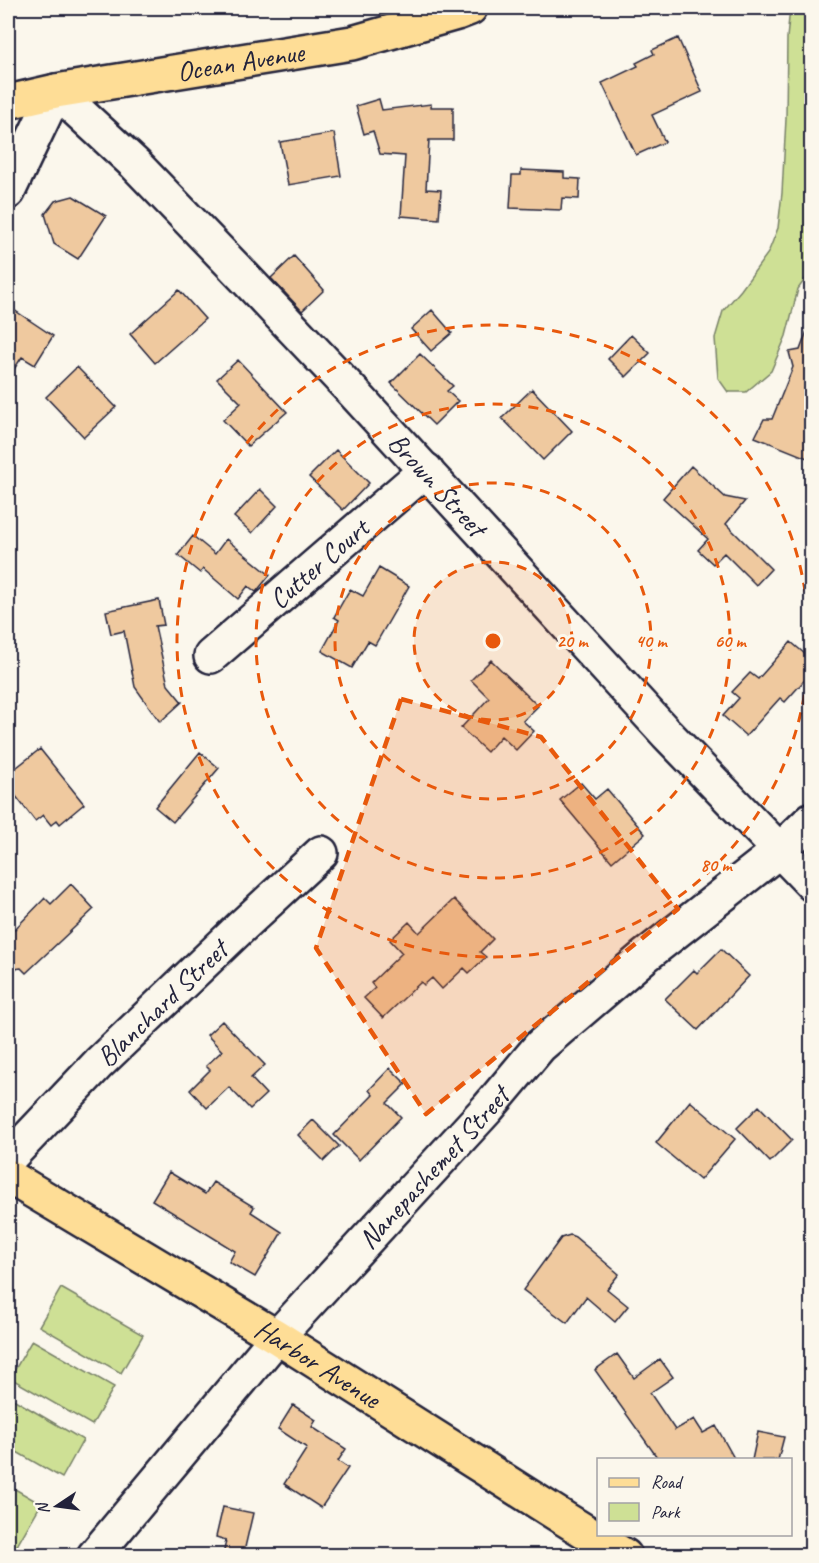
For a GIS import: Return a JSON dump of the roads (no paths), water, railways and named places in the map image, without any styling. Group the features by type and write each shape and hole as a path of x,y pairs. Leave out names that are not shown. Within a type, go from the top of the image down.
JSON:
{"main road":[{"name":"Ocean Avenue","path":"8,102 56,91 352,43 470,8"},
{"name":"Harbor Avenue","path":"8,1176 277,1337 565,1520 626,1556"}],"street":[{"path":"8,192 56,91"},
{"name":"Brown Street","path":"56,91 135,164 291,326 667,734 812,884"},
{"name":"Cutter Court","path":"211,656 426,470"},
{"name":"Nanepashemet Street","path":"94,1556 277,1337 488,1108 540,1046 645,956 780,850 812,819"},
{"name":"Blanchard Street","path":"8,1159 99,1063 239,928 321,853"}]}
